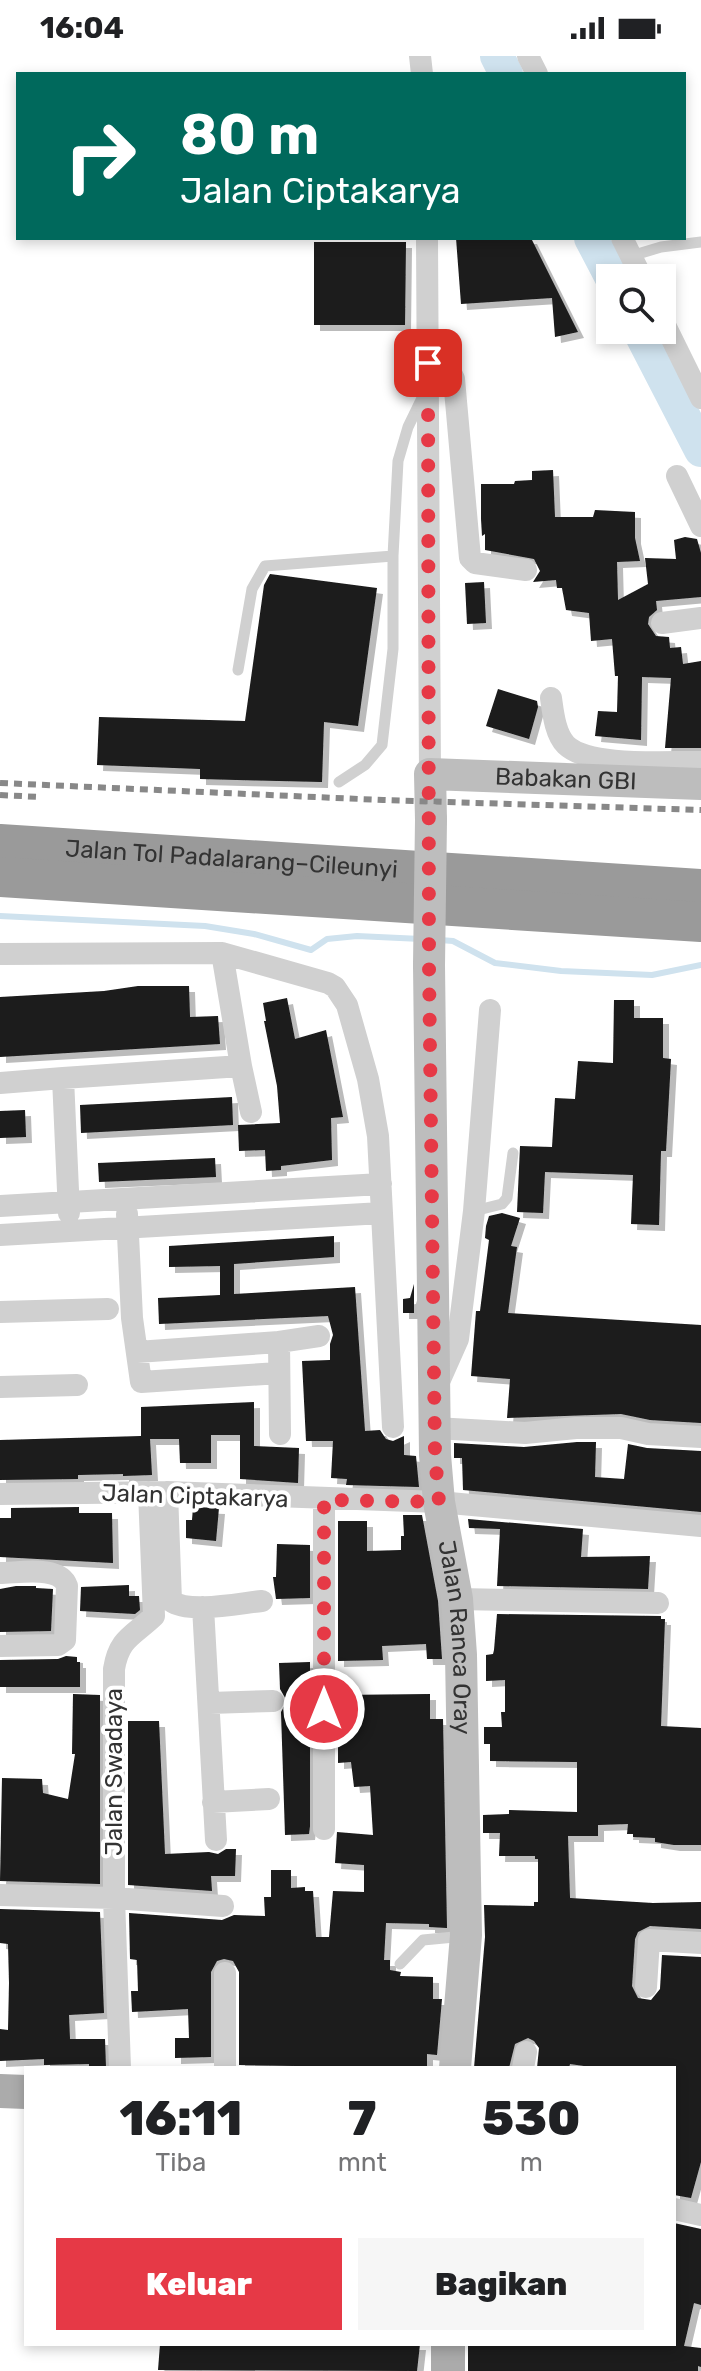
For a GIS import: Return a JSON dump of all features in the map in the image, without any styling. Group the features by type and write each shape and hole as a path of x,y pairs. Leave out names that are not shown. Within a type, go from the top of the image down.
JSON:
{"highway":[{"name":"Jalan Tol Padalarang–Cileunyi","path":"0,844 701,889"},
{"name":"Jalan Tol Padalarang–Cileunyi","path":"0,877 701,922"}],"main road":[{"path":"0,2091 24,2092"},
{"path":"448,2346 448,2371"}],"street":[{"path":"427,240 430,774"},
{"path":"674,344 701,398"},
{"path":"428,363 448,367 454,379 470,558 475,563 526,570"},
{"path":"677,476 701,526"},
{"path":"662,623 701,618"},
{"path":"551,698 554,720 565,744 584,755 604,759 701,762"},
{"name":"Babakan GBI","path":"430,774 701,784"},
{"name":"Jalan Ranca Oray","path":"430,774 429,965 435,1428 439,1502 457,1599 466,1834 466,1935 455,2066"},
{"path":"222,953 251,1112"},
{"path":"0,954 222,953 328,983 340,993 347,1005 368,1079 378,1136 393,1427"},
{"path":"435,1393 458,1339 474,1211 490,1010"},
{"path":"0,1083 241,1066"},
{"path":"63,1078 70,1232"},
{"path":"0,1206 381,1184"},
{"path":"126,1200 129,1282 139,1378 148,1383 279,1373"},
{"path":"0,1235 382,1213"},
{"path":"0,1312 108,1309"},
{"path":"137,1352 279,1342 319,1336"},
{"path":"279,1342 280,1434"},
{"path":"0,1387 77,1385"},
{"path":"435,1428 525,1433 621,1428 648,1434 701,1437"},
{"path":"158,1492 171,1601 177,1605 203,1607 262,1601"},
{"name":"Jalan Ciptakarya","path":"0,1494 158,1492 439,1502 701,1526"},
{"name":"Jalan Swadaya","path":"120,2066 114,1898 114,1669 118,1651 125,1639 154,1616 158,1492"},
{"path":"324,1500 324,1829"},
{"path":"0,1573 56,1573 65,1579 67,1586 65,1640 58,1645 0,1646"},
{"path":"457,1599 658,1603"},
{"path":"203,1607 216,1840"},
{"path":"210,1703 273,1701"},
{"path":"213,1802 269,1799"},
{"path":"0,1895 114,1898 223,1906"},
{"path":"646,1987 649,1940 701,1943"},
{"path":"225,1973 225,2066"},
{"path":"676,2209 701,2215"}],"lane":[{"path":"626,247 701,242"},
{"path":"339,782 365,765 382,745 393,649 393,556 400,450 413,413 428,386"},
{"path":"238,670 252,589 265,566 393,556"},
{"path":"474,1211 502,1204 507,1198 513,1153"},
{"path":"400,1964 423,1940 466,1935"}],"building":[{"path":"456,240 532,240 578,332 555,337 552,298 461,304"},
{"path":"314,242 406,242 405,325 314,325"},
{"path":"553,470 555,517 593,517 595,510 635,512 635,538 640,561 617,562 618,600 648,584 645,558 676,559 674,540 685,537 697,539 701,553 701,597 656,601 657,610 649,617 648,624 656,636 669,637 670,648 681,647 683,664 701,661 701,748 665,748 671,678 642,677 641,740 595,736 598,711 617,712 618,676 615,676 612,639 591,641 589,613 566,610 562,588 557,588 556,580 533,582 540,571 534,559 485,550 481,484 514,484 515,481 532,480 532,471"},
{"path":"270,574 377,588 358,726 324,722 322,782 200,779 200,769 97,765 99,717 245,721 264,585"},
{"path":"484,582 486,623 467,624 465,583"},
{"path":"498,689 537,701 529,739 486,726"},
{"path":"138,986 189,986 190,1017 218,1016 220,1044 0,1057 0,997"},
{"path":"287,998 295,1039 326,1030 343,1117 331,1118 332,1160 281,1166 281,1170 266,1171 265,1150 239,1151 238,1125 280,1123 263,1003"},
{"path":"614,1000 634,1000 634,1018 663,1018 663,1058 671,1059 666,1151 661,1151 659,1225 631,1224 633,1175 545,1172 543,1213 517,1212 520,1146 552,1147 555,1098 575,1099 578,1061 613,1063"},
{"path":"232,1097 233,1125 81,1133 80,1105"},
{"path":"25,1110 26,1137 0,1138 0,1111"},
{"path":"215,1158 216,1177 99,1182 98,1163"},
{"path":"502,1213 520,1218 511,1246 517,1247 508,1313 701,1325 701,1423 650,1420 621,1414 507,1418 510,1379 471,1376 476,1311 480,1311 489,1240 485,1238 486,1226 489,1216"},
{"path":"334,1236 334,1257 234,1264 234,1294 355,1287 365,1431 380,1430 386,1439 393,1441 404,1436 404,1455 416,1456 419,1487 346,1485 347,1479 331,1478 333,1441 306,1441 302,1361 330,1360 333,1335 328,1316 159,1324 158,1298 220,1295 220,1266 169,1267 169,1246"},
{"path":"414,1284 414,1313 403,1313 403,1299 410,1298"},
{"path":"254,1402 254,1446 299,1448 298,1483 240,1479 240,1435 211,1435 211,1463 180,1463 179,1439 150,1439 152,1475 78,1475 78,1479 0,1480 0,1440 141,1436 141,1407"},
{"path":"596,1442 595,1477 624,1479 628,1444 701,1451 701,1512 463,1490 462,1458 454,1458 454,1443 524,1447"},
{"path":"79,1507 79,1513 112,1513 113,1563 0,1557 0,1518 11,1518 11,1508"},
{"path":"193,1507 219,1508 216,1541 186,1538 186,1520 192,1520"},
{"path":"403,1515 422,1515 438,1601 442,1659 427,1659 426,1644 382,1646 383,1660 338,1661 338,1521 367,1521 367,1551 401,1550"},
{"path":"468,1519 583,1529 581,1557 650,1556 648,1589 497,1586 500,1529 469,1528"},
{"path":"277,1544 310,1545 310,1598 276,1599 273,1577 276,1577"},
{"path":"129,1585 129,1596 139,1596 140,1610 135,1614 80,1611 81,1587"},
{"path":"16,1586 53,1589 51,1631 0,1632 0,1589"},
{"path":"497,1614 661,1616 665,1619 661,1726 701,1728 701,1845 674,1845 655,1842 655,1838 633,1837 633,1834 627,1834 628,1824 598,1825 598,1836 568,1836 570,1898 653,1903 701,1902 701,1929 650,1926 638,1932 632,1986 638,1998 651,2000 660,1989 662,1955 701,1957 701,2162 691,2198 676,2195 676,2066 537,2066 539,2048 528,2038 515,2044 510,2066 474,2066 485,1937 484,1905 534,1906 534,1902 538,1902 538,1859 535,1856 499,1856 500,1833 483,1833 483,1815 509,1814 509,1810 577,1812 577,1762 490,1761 490,1744 484,1744 484,1727 502,1727 501,1712 505,1712 505,1680 486,1681 486,1655 493,1654"},
{"path":"77,1657 77,1662 80,1662 80,1687 0,1687 0,1660 58,1659"},
{"path":"310,1662 309,1834 285,1835 281,1712 287,1701 280,1689 279,1663"},
{"path":"73,1694 100,1695 100,1884 0,1881 2,1778 42,1779 43,1793 68,1799 75,1754 72,1754"},
{"path":"430,1694 430,1719 443,1719 447,1928 429,1927 429,1924 386,1923 384,1960 390,1960 390,1970 401,1972 400,1976 433,1977 433,1999 442,1999 437,2055 427,2054 427,2066 239,2065 239,1972 233,1961 224,1959 217,1961 211,1972 211,2057 175,2058 175,2038 189,2038 188,2009 132,2012 131,1991 138,1991 137,1960 130,1959 129,1913 222,1920 234,1915 265,1916 264,1897 271,1897 271,1870 291,1870 291,1888 305,1887 305,1891 313,1891 316,1937 329,1937 333,1891 364,1892 364,1865 335,1863 337,1832 373,1835 370,1786 354,1787 351,1762 338,1763 338,1695"},
{"path":"128,1721 159,1721 165,1854 218,1854 226,1849 236,1849 235,1876 211,1876 212,1891 128,1885"},
{"path":"0,1909 100,1912 104,2013 69,2015 70,2039 105,2039 106,2066 44,2065 44,2059 0,2061 0,2029 8,2030 9,1983 8,1944 0,1943"},
{"path":"676,2223 701,2229 701,2305 694,2303 684,2346 701,2348 701,2367 698,2366 698,2371 468,2371 468,2346 676,2346"},
{"path":"160,2346 420,2346 417,2371 158,2370"}],"waterway":[{"path":"497,56 505,72"},
{"path":"592,240 605,264"},
{"path":"646,344 701,450"},
{"path":"0,916 205,926 254,934 311,950 327,939 357,936 421,939"},
{"path":"440,940 453,941 495,963 561,971 652,975 701,965"}],"railway":[{"path":"0,783 701,810"},
{"path":"0,795 40,797"}],"route":[{"path":"324,1709 324,1500 439,1502 435,1455 429,965 431,617 428,363"}]}
